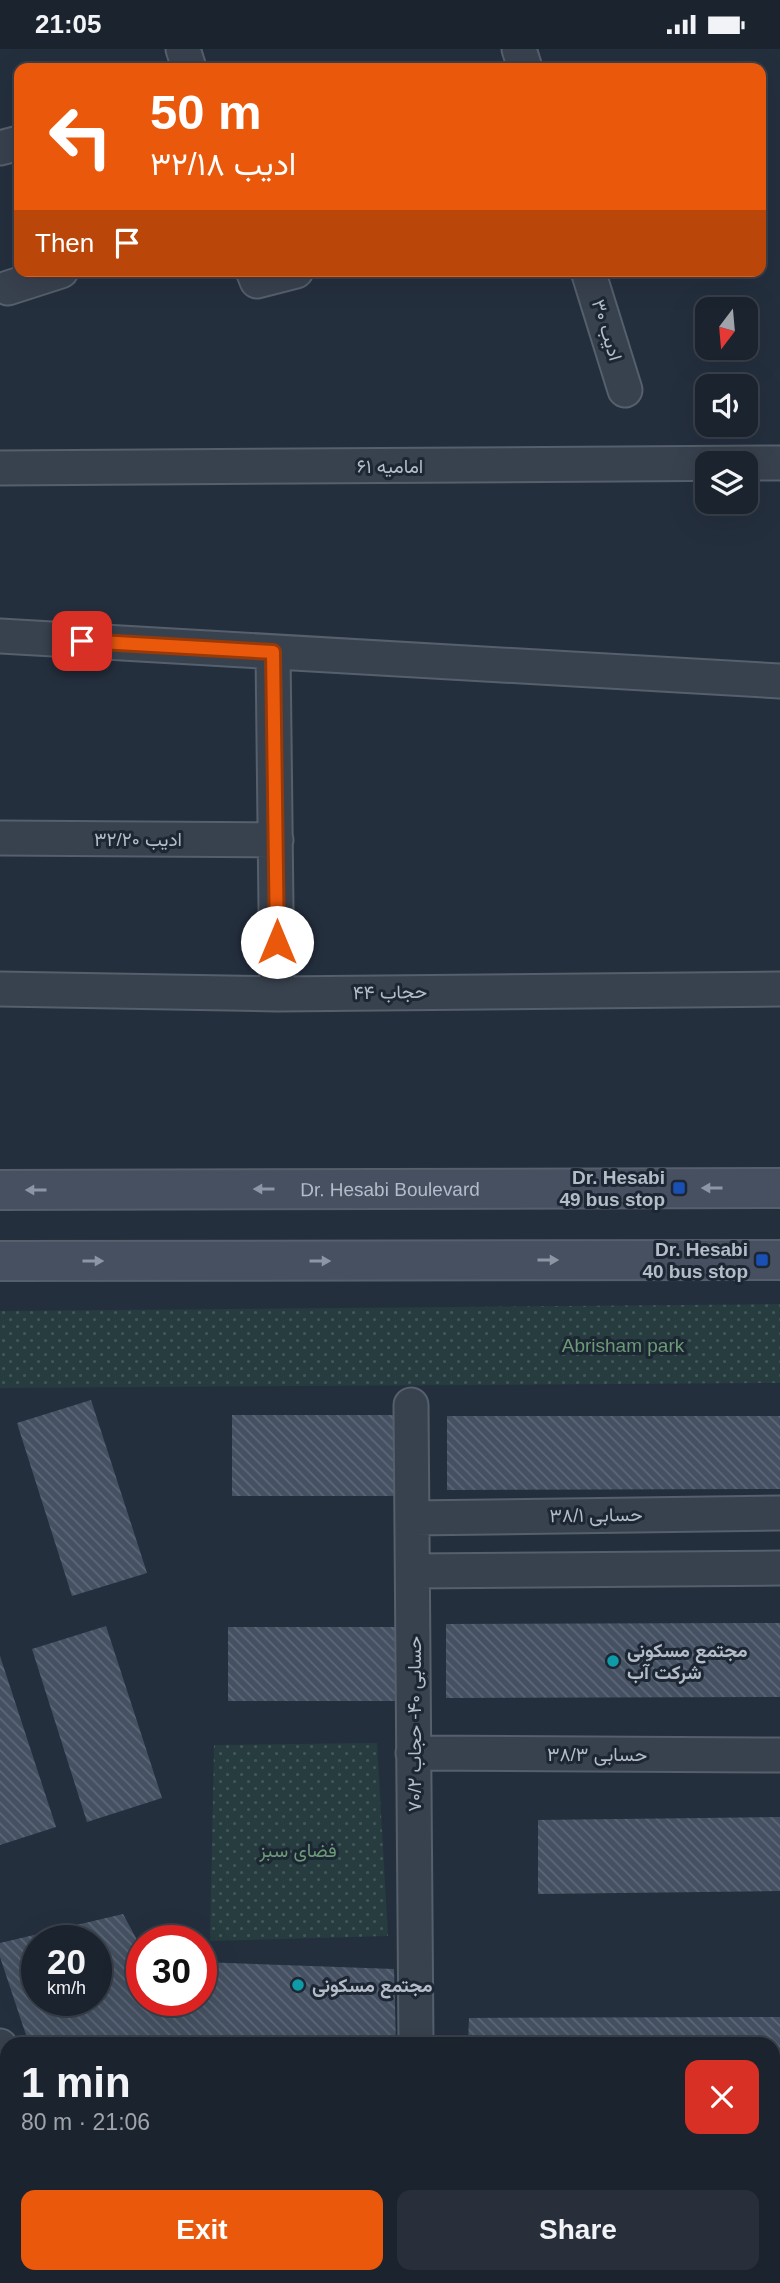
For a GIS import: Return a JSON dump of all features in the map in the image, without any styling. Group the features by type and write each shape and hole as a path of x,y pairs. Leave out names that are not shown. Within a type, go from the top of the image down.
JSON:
{"main road":[{"name":"Dr. Hesabi Boulevard","path":"0,1190 780,1188"},
{"path":"0,1261 780,1260"}],"street":[{"path":"8,288 42,277"},
{"path":"255,277 257,281 273,277"},
{"name":"ادیب ۳۰","path":"590,277 625,390"},
{"name":"امامیه ۶۱","path":"0,468 780,463"},
{"path":"0,636 780,681"},
{"path":"273,652 277,994"},
{"name":"ادیب ۳۲/۲۰","path":"0,838 275,840"},
{"name":"حجاب ۴۴","path":"0,989 277,994 780,989"},
{"name":"حسابی ۴۰- حجاب ۷۰/۲","path":"411,1405 416,2037"},
{"name":"حسابی ۳۸/۱","path":"412,1518 780,1513"},
{"path":"413,1571 780,1568"},
{"name":"حسابی ۳۸/۳","path":"414,1753 780,1755"}],"green space":[{"name":"Abrisham park","path":"780,1304 780,1383 0,1388 0,1311"},
{"name":"فضای سبز","path":"377,1743 388,1936 217,1941 217,1925 210,1925 214,1745"}],"building":[{"path":"91,1400 147,1573 72,1596 17,1423"},
{"path":"232,1415 397,1415 397,1496 232,1496"},
{"path":"447,1416 780,1416 780,1489 447,1490"},
{"name":"مجتمع مسکونی شرکت آب","path":"780,1623 780,1697 446,1698 446,1624"},
{"path":"106,1626 162,1798 87,1822 32,1649"},
{"path":"228,1627 396,1627 396,1701 228,1701"},
{"path":"0,1656 56,1827 0,1845"},
{"path":"780,1817 780,1891 538,1894 538,1820"},
{"name":"مجتمع مسکونی","path":"123,1914 129,1925 126,1925 126,2016 217,2016 217,1963 394,1969 396,2037 27,2037 0,1957 0,1943 21,1938 21,2016 112,2016 112,1925 76,1925"},
{"name":"مجتمع مسکونی","path":"780,2017 780,2037 468,2037 469,2018"}],"place":[{"name":"Dr. Hesabi 49 bus stop","path":"679,1188"},
{"name":"Dr. Hesabi 40 bus stop","path":"762,1260"},
{"name":"مجتمع مسکونی شرکت آب","path":"613,1661"},
{"name":"مجتمع مسکونی","path":"298,1985"}],"route":[{"path":"82,641 273,652 277,942"}]}
